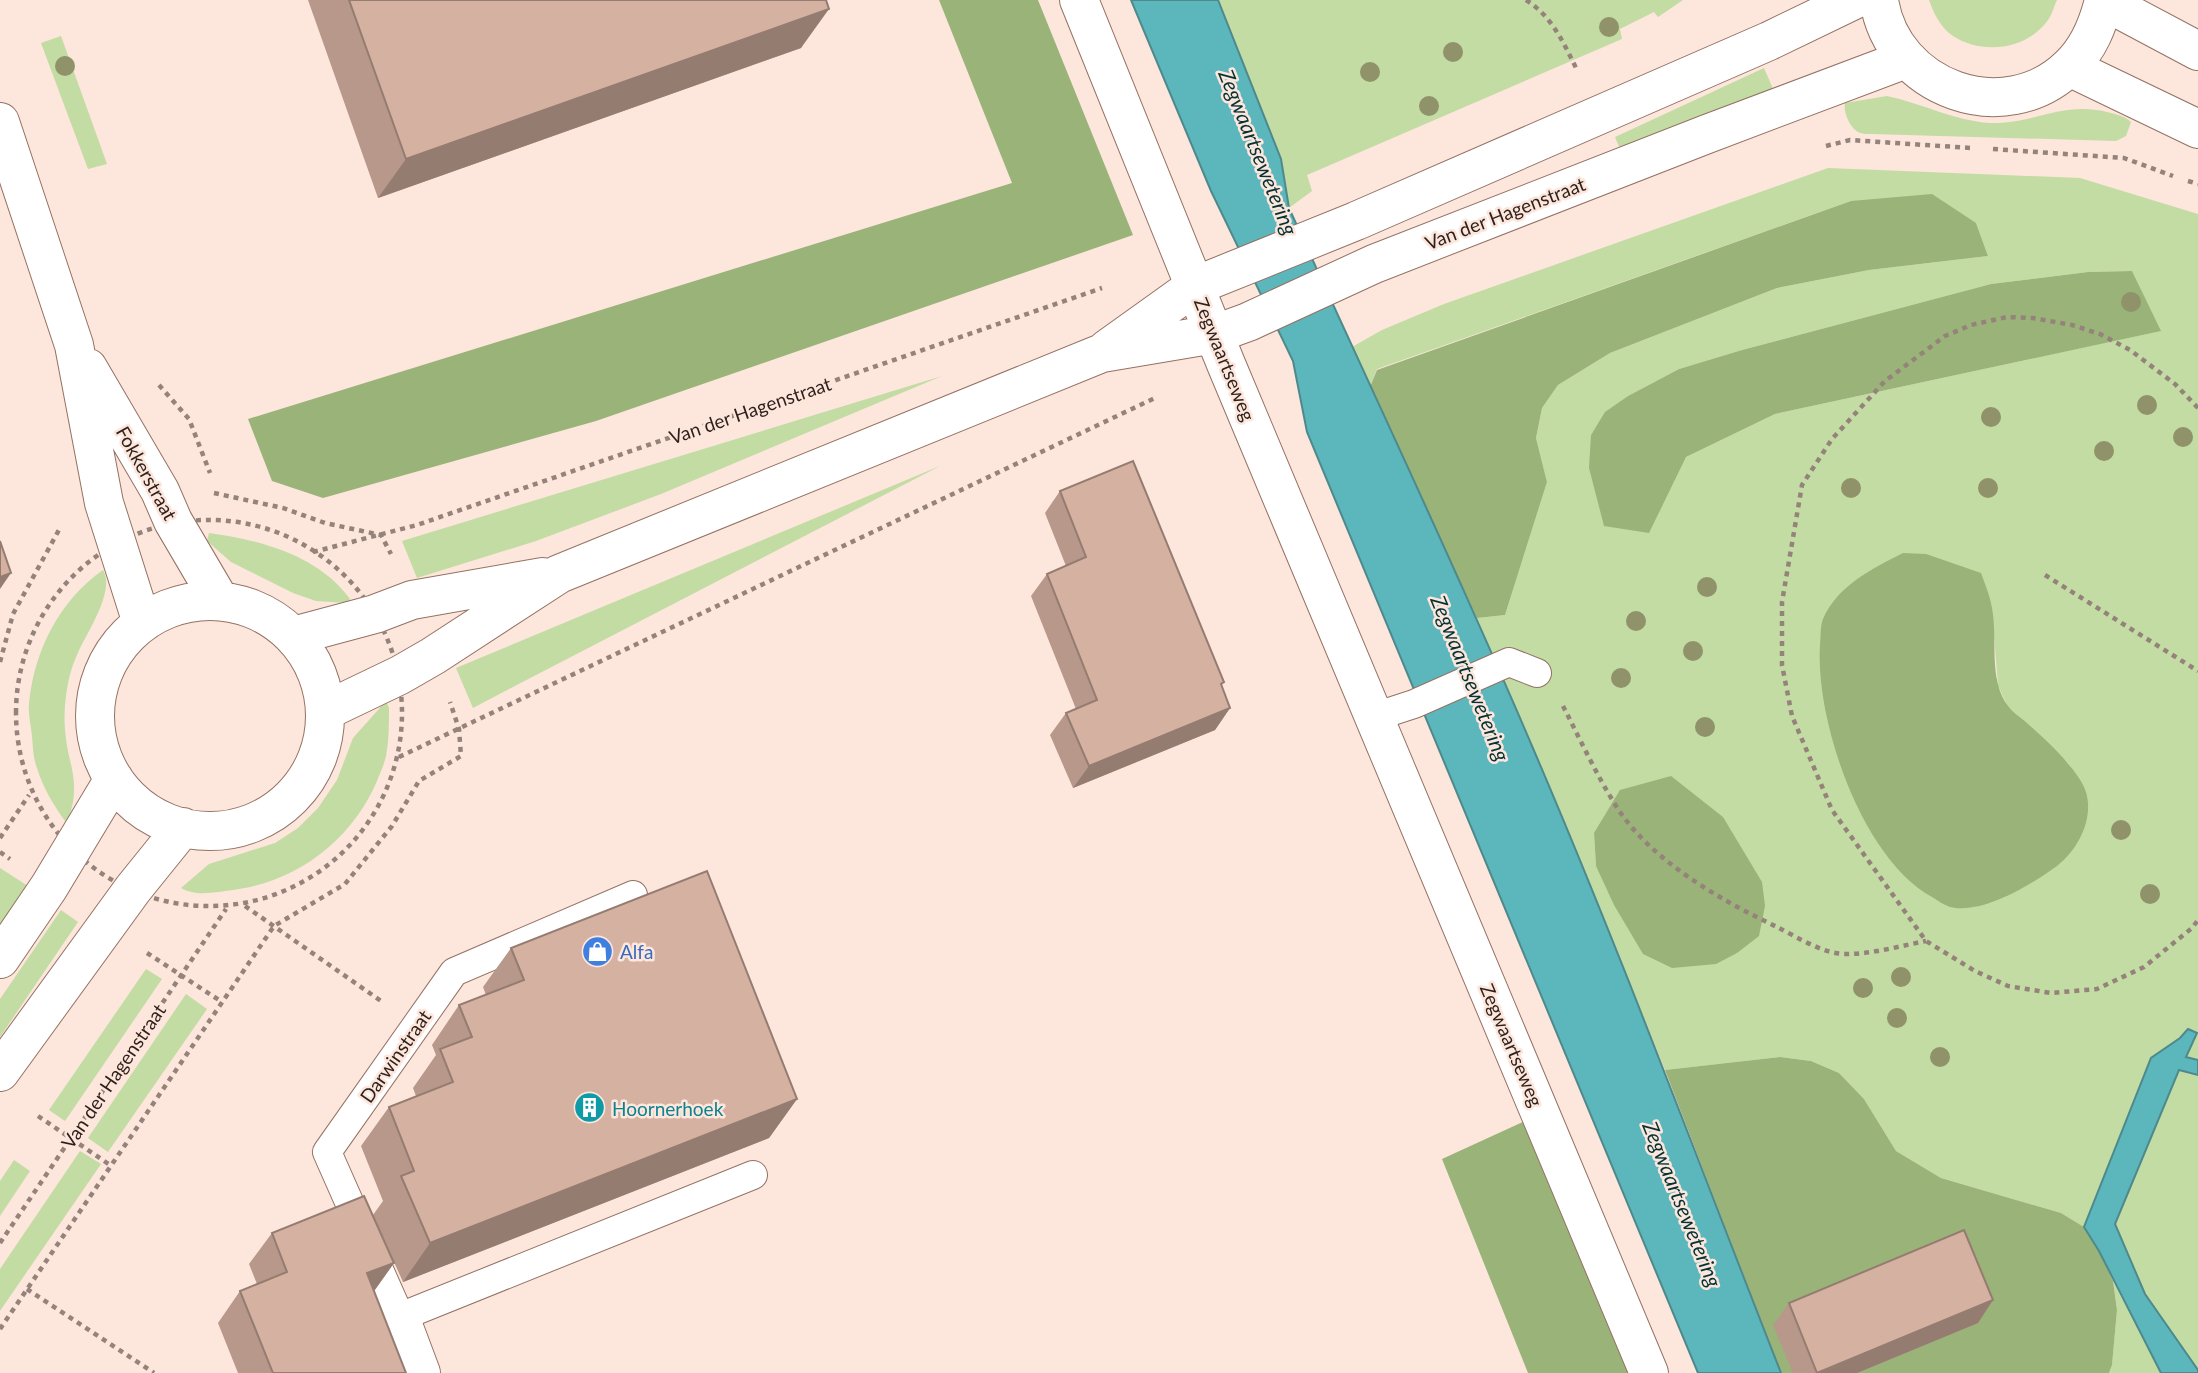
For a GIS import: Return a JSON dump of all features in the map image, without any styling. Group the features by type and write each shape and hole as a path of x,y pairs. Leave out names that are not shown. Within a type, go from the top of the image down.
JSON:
{"street":[{"name":"Zegwaartseweg","path":"1079,0 1208,280 1374,717 1649,1373"},
{"name":"Van der Hagenstraat","path":"325,711 433,656 559,574 1102,353 1208,280 1356,221 1769,41 1854,0"},
{"path":"1880,0 1886,27 1894,44 1906,59 1929,79 1956,92 1986,97 2016,95 2045,85 2069,67 2086,48 2098,25 2104,0 2198,51"},
{"name":"Van der Hagenstraat","path":"1102,353 1230,340 1374,264 1906,59"},
{"path":"2069,67 2198,130"},
{"name":"Fokkerstraat","path":"0,122 9,177 74,345 160,491 173,521 220,601"},
{"name":"Fokkerstraat","path":"74,345 104,503 142,623"},
{"name":"Van der Hagenstraat","path":"293,636 375,614 412,600 559,574"},
{"path":"220,601 260,612 278,622 293,636 316,670 323,690 325,711 319,753 311,772 299,790 284,805 266,817 246,825 204,831 162,821 144,810 114,779 103,759 97,738 97,695 103,674 113,655 142,623 179,605 220,601"},
{"path":"0,958 49,887 114,779"},
{"path":"0,1072 132,889 183,827"},
{"name":"Darwinstraat","path":"400,1317 421,1373"}],"lane":[{"path":"1374,717 1414,704 1509,662 1537,673"},
{"name":"Darwinstraat","path":"400,1317 327,1152 454,972 634,895"},
{"path":"400,1317 753,1175"}],"path":[{"path":"1526,0 1540,9 1555,27 1578,73"},
{"path":"2124,158 2198,184"},
{"name":"Van der Hagenstraat","path":"228,517 258,525 313,552 418,526 1105,287"},
{"path":"2198,408 2175,384 2130,350 2100,334 2072,325 2034,318 2007,317 1971,325 1945,336 1885,381 1832,439 1802,485 1782,601 1782,665 1793,716 1832,810 1926,941 1975,971 2008,986 2051,993 2097,989 2144,967 2192,928 2198,919"},
{"path":"244,906 296,885 342,852 377,809 399,757 1230,340"},
{"path":"0,838 29,795 16,737 20,678 39,622 73,573"},
{"path":"2045,575 2198,671"},
{"path":"1537,673 1551,684 1616,806 1676,870 1754,916 1813,945 1844,954 1871,952 1926,941"},
{"path":"244,906 416,1026"},
{"name":"Van der Hagenstraat","path":"0,1242 226,909 244,906"},
{"path":"0,1329 274,926"},
{"path":"38,1116 110,1165"},
{"path":"26,1289 154,1373"}],"green space":[{"path":"939,0 1038,0 1133,235 596,421 323,498 272,481 248,419 1012,183"},
{"path":"1218,0 1683,0 1658,17 1654,12 1620,29 1622,39 1307,175 1312,191 1289,208 1281,159"},
{"path":"1929,0 2057,0 2048,20 2028,38 2004,46 1990,47 1965,42 1949,33 1938,20"},
{"path":"61,36 107,164 88,169 41,43"},
{"path":"1764,68 1774,91 1620,149 1615,137"},
{"path":"1887,96 1977,122 2005,123 2061,111 2091,109 2123,117 2131,122 2126,136 2116,141 1866,134 1853,128 1846,115 1845,103"},
{"path":"1828,168 2080,178 2198,214 2198,1060 2185,1057 2188,1029 2180,1038 2151,1058 2084,1227 2061,1213 1941,1178 1896,1151 1864,1099 1839,1073 1811,1061 1780,1057 1665,1070 1534,749 1477,618 1505,615 1547,482 1536,438 1542,408 1558,385 1610,353 1777,288 1869,270 1988,256 1976,223 1851,201 1377,369 1370,387 1352,347 1382,330 1444,304","holes":["2132,271 2160,331 1775,414 1686,457 1591,435 1606,412 1628,396 1679,369 1991,284 2088,272","1992,609 1998,686 2008,707 2068,763 2086,792 1887,856 1860,812 1843,771 1827,719","1594,833 1672,968 1596,866"]},
{"path":"1932,194 1976,223 1988,256 1869,270 1777,288 1610,353 1558,385 1542,408 1536,438 1547,482 1505,615 1477,618 1370,387 1377,370 1851,201"},
{"path":"2132,271 2161,331 1775,414 1686,457 1649,533 1604,526 1589,468 1591,435 1605,412 1628,396 1679,369 1991,284 2088,272"},
{"path":"942,376 661,494 536,541 417,578 402,541"},
{"path":"940,466 511,688 473,708 456,668"},
{"path":"209,533 248,540 287,552 322,571 350,599 347,603 316,601 293,593 231,562 207,541"},
{"path":"1903,553 1926,554 1981,573 1992,608 1996,672 2002,695 2010,709 2069,765 2086,792 2086,823 2078,843 2065,859 2021,889 1977,906 1950,907 1932,897 1907,878 1884,852 1864,821 1848,785 1826,711 1821,676 1823,619 1829,607 1847,587"},
{"path":"103,570 106,590 103,601 75,660 67,690 65,728 74,793 65,821 45,789 35,760 29,712 32,684 36,665 51,629 87,582"},
{"path":"386,701 389,708 387,750 377,781 353,822 320,855 279,878 257,885 206,893 181,888 209,864 275,843 298,828 318,808 337,780 353,738"},
{"path":"1671,776 1723,817 1762,882 1765,906 1759,936 1737,953 1716,964 1672,968 1643,954 1614,905 1596,866 1594,833 1620,790"},
{"path":"0,868 28,886 0,932"},
{"path":"61,910 78,922 0,1037 0,999"},
{"path":"146,969 162,979 65,1121 49,1110"},
{"path":"186,994 207,1009 108,1152 88,1138"},
{"path":"1780,1057 1811,1061 1839,1073 1864,1099 1896,1151 1941,1178 2061,1213 2084,1227 2113,1281 2117,1310 2109,1373 1781,1373 1665,1070"},
{"path":"2180,1070 2198,1075 2198,1370 2145,1294 2115,1224"},
{"path":"1527,1120 1634,1373 1528,1373 1442,1159"},
{"path":"80,1151 101,1164 0,1311 0,1269"},
{"path":"14,1160 30,1171 0,1216 0,1181"},
{"path":"2113,1281 2161,1373 2109,1373 2117,1310"}],"water":[{"name":"Zegwaartsewetering","path":"1131,0 1218,0 1281,159 1289,208 1473,611 1565,824 1781,1373 1698,1373 1307,432 1293,361 1211,191"},
{"path":"2188,1029 2197,1033 2186,1057 2198,1060 2198,1075 2179,1070 2115,1224 2145,1294 2198,1370 2198,1373 2161,1373 2084,1227 2151,1058 2180,1038"}],"building":[{"path":"349,0 826,0 829,9 406,159"},
{"path":"1133,461 1224,682 1221,684 1230,708 1089,766 1066,713 1097,700 1047,574 1086,557 1060,491"},
{"path":"0,541 11,573 0,577"},
{"name":"Hoornerhoek","path":"707,871 797,1099 430,1243 401,1176 414,1171 389,1107 453,1082 440,1049 472,1037 459,1005 524,980 511,948"},
{"path":"364,1196 394,1263 367,1273 406,1373 273,1373 240,1291 287,1272 272,1233"},
{"path":"1964,1230 1993,1300 1817,1373 1789,1303"}],"place":[{"name":"Alfa","path":"597,951"},
{"name":"Hoornerhoek","path":"589,1108"}]}
